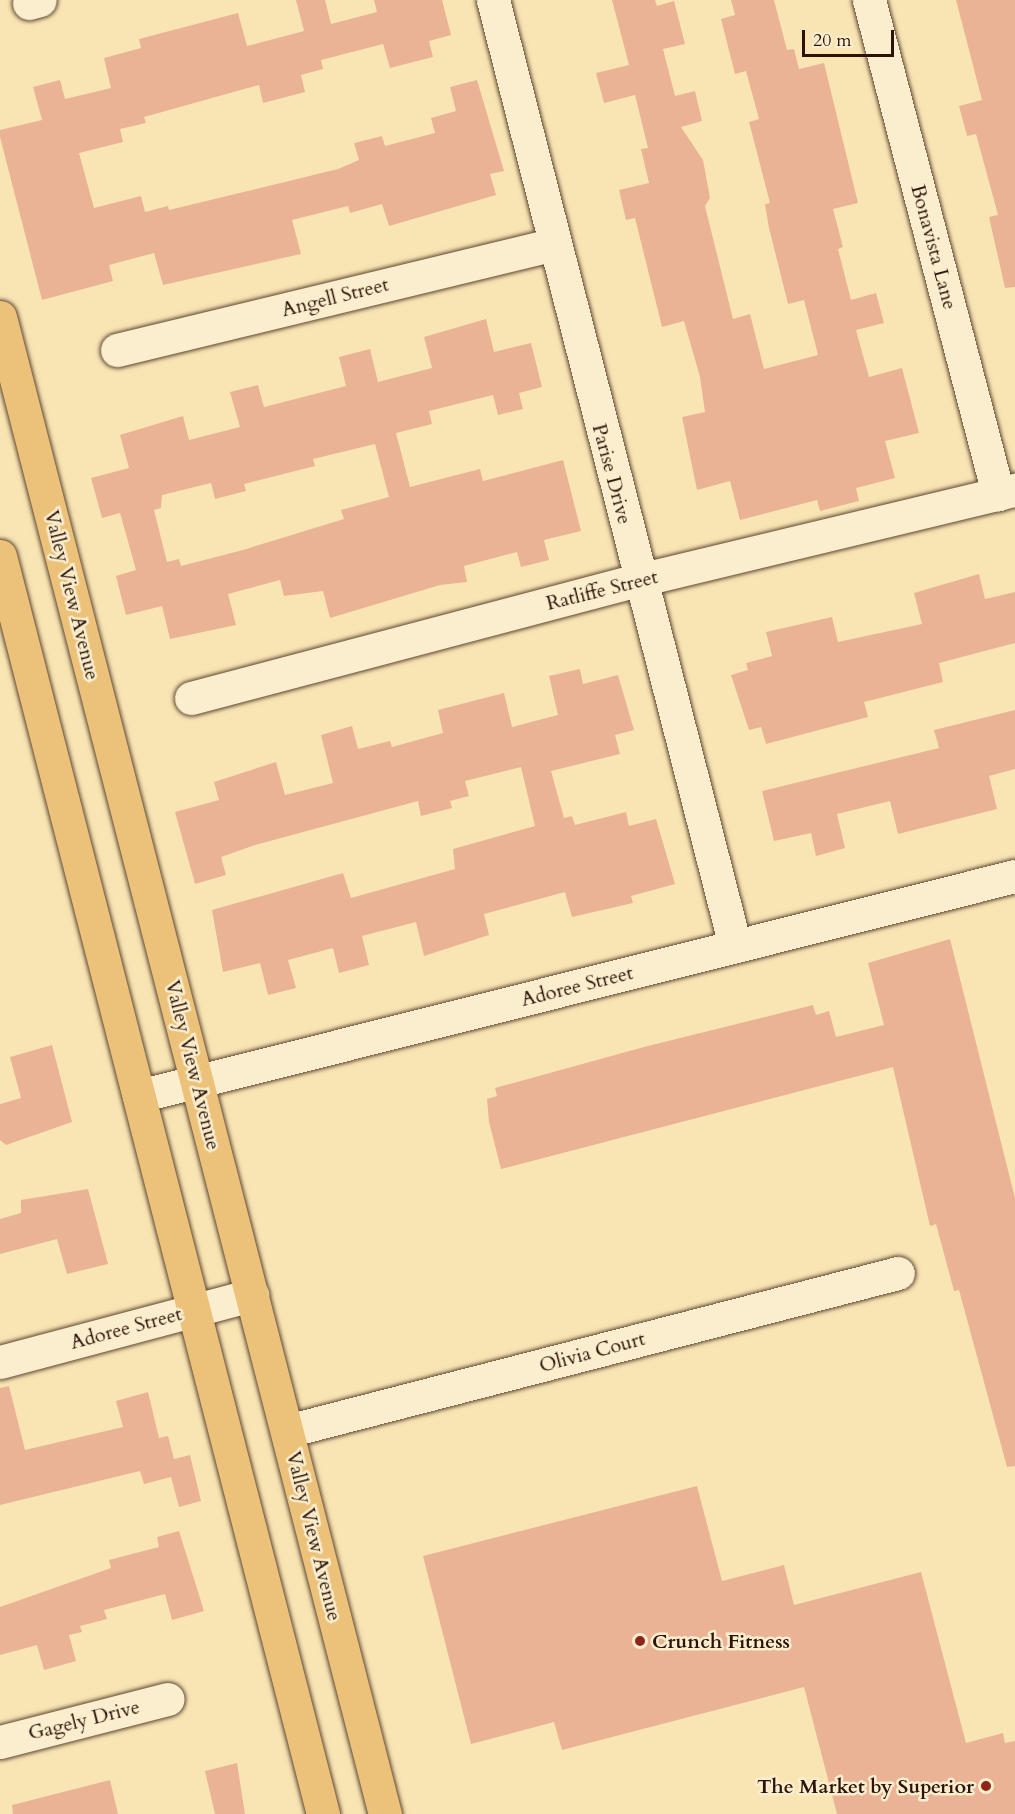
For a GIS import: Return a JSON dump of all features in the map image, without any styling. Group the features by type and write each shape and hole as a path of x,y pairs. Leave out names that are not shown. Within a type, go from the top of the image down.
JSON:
{"main road":[{"name":"Valley View Avenue","path":"0,317 385,1814"},
{"path":"0,556 322,1814"}],"street":[{"name":"Parise Drive","path":"493,0 552,245 735,946"},
{"name":"Bonavista Lane","path":"869,0 1007,492"},
{"name":"Angell Street","path":"117,350 552,245"},
{"name":"Ratliffe Street","path":"191,698 639,580 1007,492"},
{"name":"Adoree Street","path":"138,1096 1015,876"},
{"name":"Olivia Court","path":"287,1431 898,1273"},
{"name":"Adoree Street","path":"0,1362 252,1295"},
{"name":"Gagely Drive","path":"0,1742 168,1699"}],"building":[{"path":"296,0 325,0 331,24 377,12 374,0 442,0 451,35 429,41 433,57 390,68 383,44 321,60 323,69 301,75 305,92 263,103 259,85 144,117 146,123 120,129 123,142 79,153 94,208 141,196 145,212 168,206 169,210 338,169 359,160 354,143 382,136 385,146 435,133 431,118 456,111 450,87 477,80 504,171 490,174 496,195 389,226 382,204 350,213 348,206 292,220 301,254 163,285 154,253 109,265 113,281 42,300 0,137 0,130 42,120 33,87 60,80 65,99 111,88 104,58 141,48 139,39 238,13 247,46 304,31"},
{"path":"612,0 655,0 657,6 674,1 685,44 663,49 675,96 695,91 702,121 681,127 703,160 710,198 705,206 733,319 750,314 764,369 818,355 804,300 788,304 769,228 765,204 770,203 749,122 759,119 746,71 735,74 721,19 735,15 731,0 774,0 787,50 794,49 799,69 824,63 858,203 833,209 843,247 838,249 851,300 876,293 884,323 856,330 869,377 902,368 919,433 885,441 895,478 856,488 859,501 820,511 817,500 740,520 730,481 697,490 682,417 705,412 700,377 684,321 662,327 635,218 626,220 619,190 649,183 641,149 648,148 635,95 604,103 596,73 629,65"},
{"path":"956,0 1015,0 1015,287 1005,288 989,217 998,215 976,134 967,136 959,106 982,100"},
{"path":"486,319 494,352 531,343 542,387 519,393 523,409 498,415 493,395 429,411 432,424 396,433 410,487 480,469 483,481 563,460 581,531 544,540 549,560 521,567 517,552 464,566 467,582 440,585 330,618 323,591 284,596 280,580 228,594 236,625 170,639 162,606 126,615 116,576 136,570 120,513 102,518 91,478 129,468 120,435 183,416 189,440 240,427 230,392 258,385 264,407 346,386 339,357 370,349 378,382 432,368 424,337","holes":["375,444 389,497 341,510 344,519 243,550 181,566 179,559 167,562 154,510 161,508 162,495 211,483 215,499 246,491 244,484 315,466 313,459"]},
{"path":"979,574 985,599 1015,592 1015,643 939,663 943,682 864,702 868,717 766,744 761,727 749,730 731,675 748,670 746,663 772,656 766,632 832,617 838,642 922,624 914,593"},
{"path":"580,669 583,684 618,675 634,730 615,735 620,754 551,771 564,818 572,816 575,825 626,812 629,826 656,819 675,884 631,896 633,903 572,917 565,892 484,914 489,935 424,956 416,922 362,936 369,965 339,973 333,948 288,960 296,988 268,995 260,963 223,972 212,910 343,873 351,898 455,869 453,849 535,826 521,767 465,781 469,796 450,801 452,808 421,816 418,801 255,845 221,857 226,875 195,884 175,812 219,800 214,782 276,762 285,795 333,783 321,735 352,726 358,749 390,741 392,747 443,733 438,710 504,693 512,727 558,715 549,676"},
{"path":"1015,710 1015,769 989,776 997,809 898,834 890,801 837,814 845,848 816,856 811,833 774,841 762,791 939,748 934,730"},
{"path":"950,939 1015,1198 1015,1466 1007,1467 959,1290 954,1291 936,1224 930,1226 893,1067 501,1169 489,1122 487,1099 497,1096 495,1088 644,1047 813,1005 816,1015 829,1011 836,1037 884,1025 868,963"},
{"path":"52,1045 72,1122 6,1145 0,1140 0,1104 21,1098 10,1057"},
{"path":"88,1189 108,1264 67,1274 57,1239 0,1254 0,1219 21,1213 21,1200"},
{"path":"9,1386 25,1450 123,1427 116,1401 148,1392 159,1438 168,1436 174,1459 190,1455 201,1501 179,1507 171,1477 144,1484 140,1471 0,1505 0,1388"},
{"path":"697,1486 722,1581 784,1565 794,1605 921,1572 966,1743 1003,1733 1005,1743 1015,1741 1015,1814 837,1814 804,1687 562,1750 554,1722 471,1744 423,1556"},
{"path":"179,1531 204,1611 172,1620 165,1594 104,1610 107,1619 80,1626 82,1632 69,1635 76,1661 44,1670 37,1645 0,1655 0,1607 111,1568 109,1560 159,1547 157,1537"},
{"path":"237,1763 245,1814 215,1814 205,1771"},
{"path":"110,1780 118,1814 13,1814 12,1805"}],"place":[{"name":"Crunch Fitness","path":"640,1641"},
{"name":"The Market by Superior","path":"986,1786"}]}
